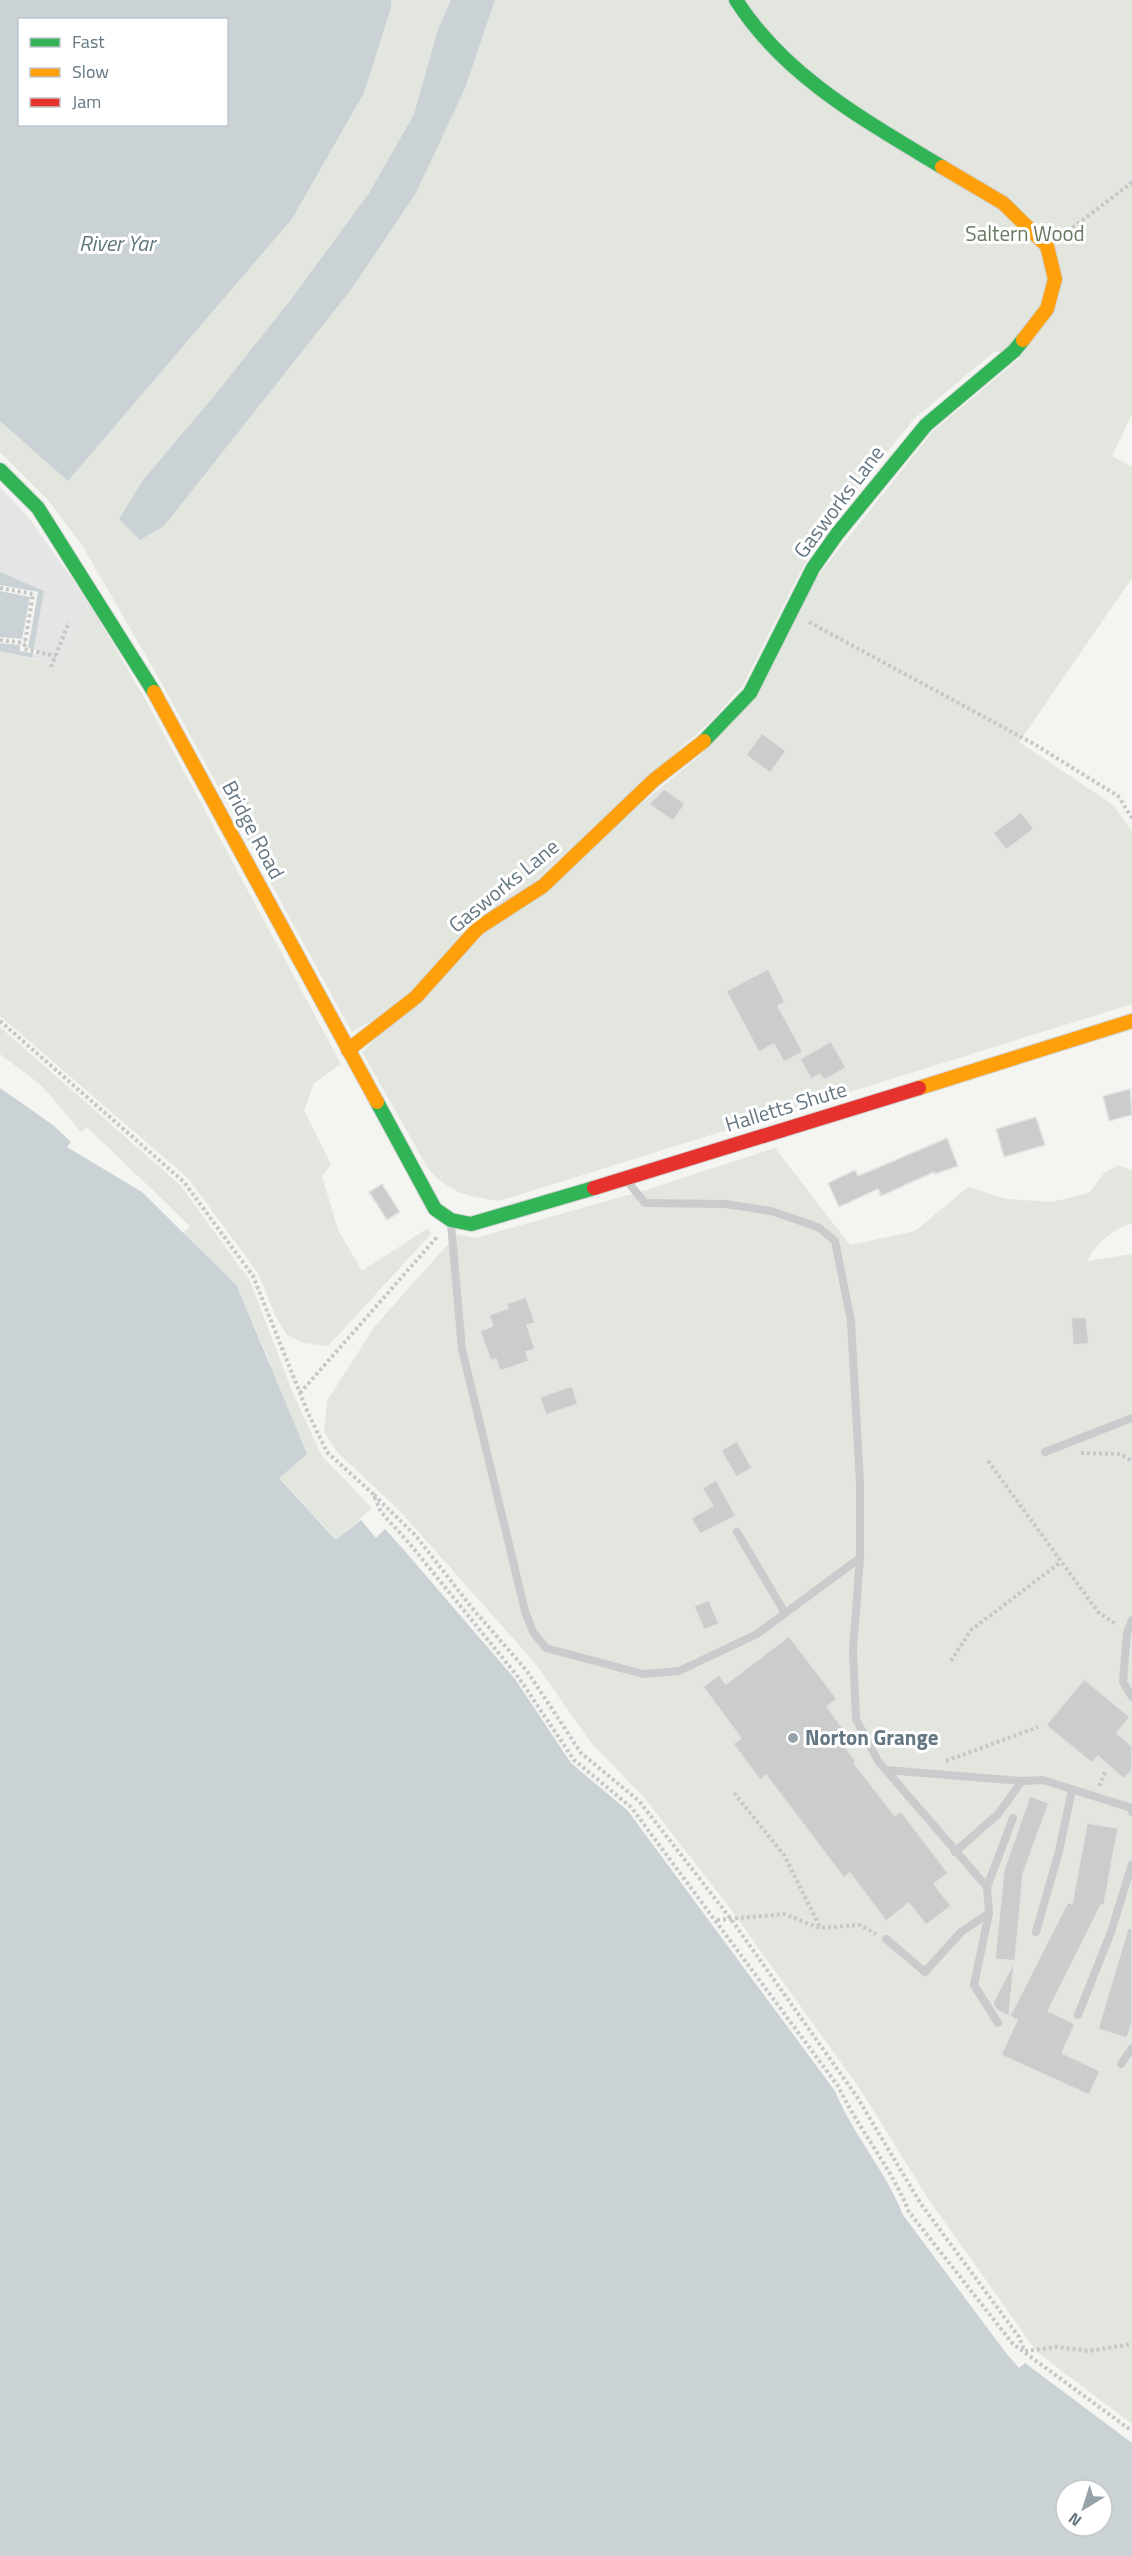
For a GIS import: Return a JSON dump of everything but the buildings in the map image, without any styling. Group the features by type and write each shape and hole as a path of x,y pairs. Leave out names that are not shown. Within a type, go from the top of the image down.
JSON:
{"main road":[{"path":"736,0 754,28 817,88 882,131 1003,203 1047,246"},
{"name":"Gasworks Lane","path":"348,1050 416,997 478,928 543,886 654,780 698,747 750,693 813,568 891,466 926,425 1014,351 1047,309 1056,279 1047,246"},
{"name":"Bridge Road","path":"0,470 38,508 154,692 435,1209 451,1220"},
{"name":"Halletts Shute","path":"451,1220 471,1224 1132,1021"}],"lane":[{"path":"625,1178 645,1203 725,1204 771,1211 818,1227 835,1241 851,1321 860,1483 860,1558 854,1650 856,1719 878,1761 987,1887"},
{"path":"451,1220 462,1349 525,1611 533,1632 546,1648 643,1674 679,1671 757,1634 860,1558"},
{"path":"1045,1452 1132,1418"},
{"path":"738,1532 785,1613"},
{"path":"1132,1620 1127,1633 1123,1682 1132,1697"},
{"path":"886,1770 1022,1781 1043,1780 1132,1809"},
{"path":"955,1852 998,1814 1022,1781"},
{"path":"1036,1932 1059,1851 1072,1790"},
{"path":"998,2023 974,1985 989,1913 987,1887 1013,1818"},
{"path":"1078,2015 1111,1932 1132,1864"},
{"path":"886,1939 925,1972 962,1932 989,1913"},
{"path":"1121,2064 1132,2048"}],"path":[{"path":"1047,246 1130,184 1132,179"},
{"path":"0,588 33,594 24,649 56,656"},
{"path":"792,613 1034,744 1118,796 1132,818"},
{"path":"51,667 69,622"},
{"path":"0,640 25,643"},
{"path":"0,1021 184,1182 253,1276 300,1393 327,1452 416,1536 472,1608 527,1671 581,1753 639,1801 731,1919 857,2097 921,2204 1019,2337 1024,2351"},
{"path":"300,1393 451,1220"},
{"path":"1077,1453 1120,1454 1132,1461"},
{"path":"988,1461 1098,1612 1127,1633"},
{"path":"373,1494 381,1512 410,1543 519,1678 574,1760 631,1807 717,1920 838,2086 848,2108 901,2192 909,2212 1013,2344 1132,2431"},
{"path":"951,1661 971,1630 1061,1562"},
{"path":"917,1772 1038,1726"},
{"path":"734,1792 784,1855 820,1928"},
{"path":"717,1920 784,1914 820,1928 860,1925 886,1939"},
{"path":"784,2010 792,2003"},
{"path":"1024,2351 1057,2347 1089,2351 1132,2344"}],"shaded area":[{"path":"0,487 29,518 89,603 61,666 32,658 44,591 0,572"}],"green space":[{"name":"Saltern Wood","path":"391,0 451,0 438,29 414,114 369,193 289,302 143,480 140,540 164,525 350,291 466,87 495,0 1132,0 1132,414 1112,456 1132,467 1132,578 1019,742 1113,805 1132,832 1132,1004 499,1201 461,1193 445,1184 429,1170 362,1052 484,933 703,753 820,573 933,431 1020,358 995,351 914,419 826,528 804,565 743,685 715,717 409,992 373,1020 352,1032 161,682 82,545 48,500 0,452 0,421 68,481 292,219 364,93 391,8"},
{"path":"89,603 144,697 341,1064 314,1083 304,1111 331,1164 322,1176 338,1230 362,1271 428,1228 431,1234 328,1346 304,1343 287,1335 275,1315 258,1273 188,1178 0,1016 0,651 61,666"},
{"path":"0,1027 180,1185 249,1279 295,1398 322,1456 372,1508 337,1540 279,1477 271,1365 237,1286 182,1234 190,1226 87,1127 81,1132 41,1085 0,1054"},
{"path":"775,1148 850,1245 915,1231 968,1187 1007,1199 1052,1202 1089,1193 1105,1172 1119,1165 1132,1171 1132,1223 1106,1238 1095,1248 1087,1261 1132,1254 1132,2424 1037,2352 929,2200 860,2089 729,1907 643,1796 592,1744 535,1663 399,1510 336,1451 324,1431 327,1401 375,1326 457,1234 475,1238 646,1190"}],"water":[{"name":"River Yar","path":"0,0 391,0 391,8 364,93 292,219 68,481 0,421"},
{"path":"451,0 495,0 466,86 416,193 350,291 164,526 140,540 119,519 143,480 289,302 369,193 414,114 438,29"},
{"path":"0,572 44,591 32,658 0,651"},
{"path":"0,1088 53,1125 71,1142 67,1147 142,1192 237,1286 307,1454 279,1478 336,1540 361,1520 376,1538 385,1529 403,1549 515,1679 571,1763 628,1811 835,2091 851,2123 888,2183 903,2215 1006,2353 1019,2368 1025,2363 1132,2443 1132,2556 0,2556"}],"pier":[{"path":"0,585 38,592 28,648 37,650 36,654 20,651 20,645 0,643 0,637 22,639 30,597 0,591"}],"traffic: fast":[{"path":"736,0 778,52 803,75 856,114 942,167"},
{"path":"704,741 750,693 813,568 837,534 926,425 1014,351 1023,340"},
{"path":"0,470 38,508 154,692"},
{"path":"377,1102 435,1209 451,1220 471,1224 594,1188"}],"traffic: slow":[{"path":"942,167 1003,203 1047,246 1055,279 1047,309 1023,340"},
{"path":"154,692 377,1102"},
{"path":"348,1050 416,997 478,928 543,886 654,780 704,741"},
{"path":"919,1088 1132,1021"}],"traffic: jam":[{"path":"594,1188 919,1088"}],"place":[{"name":"Norton Grange","path":"793,1738"}]}
